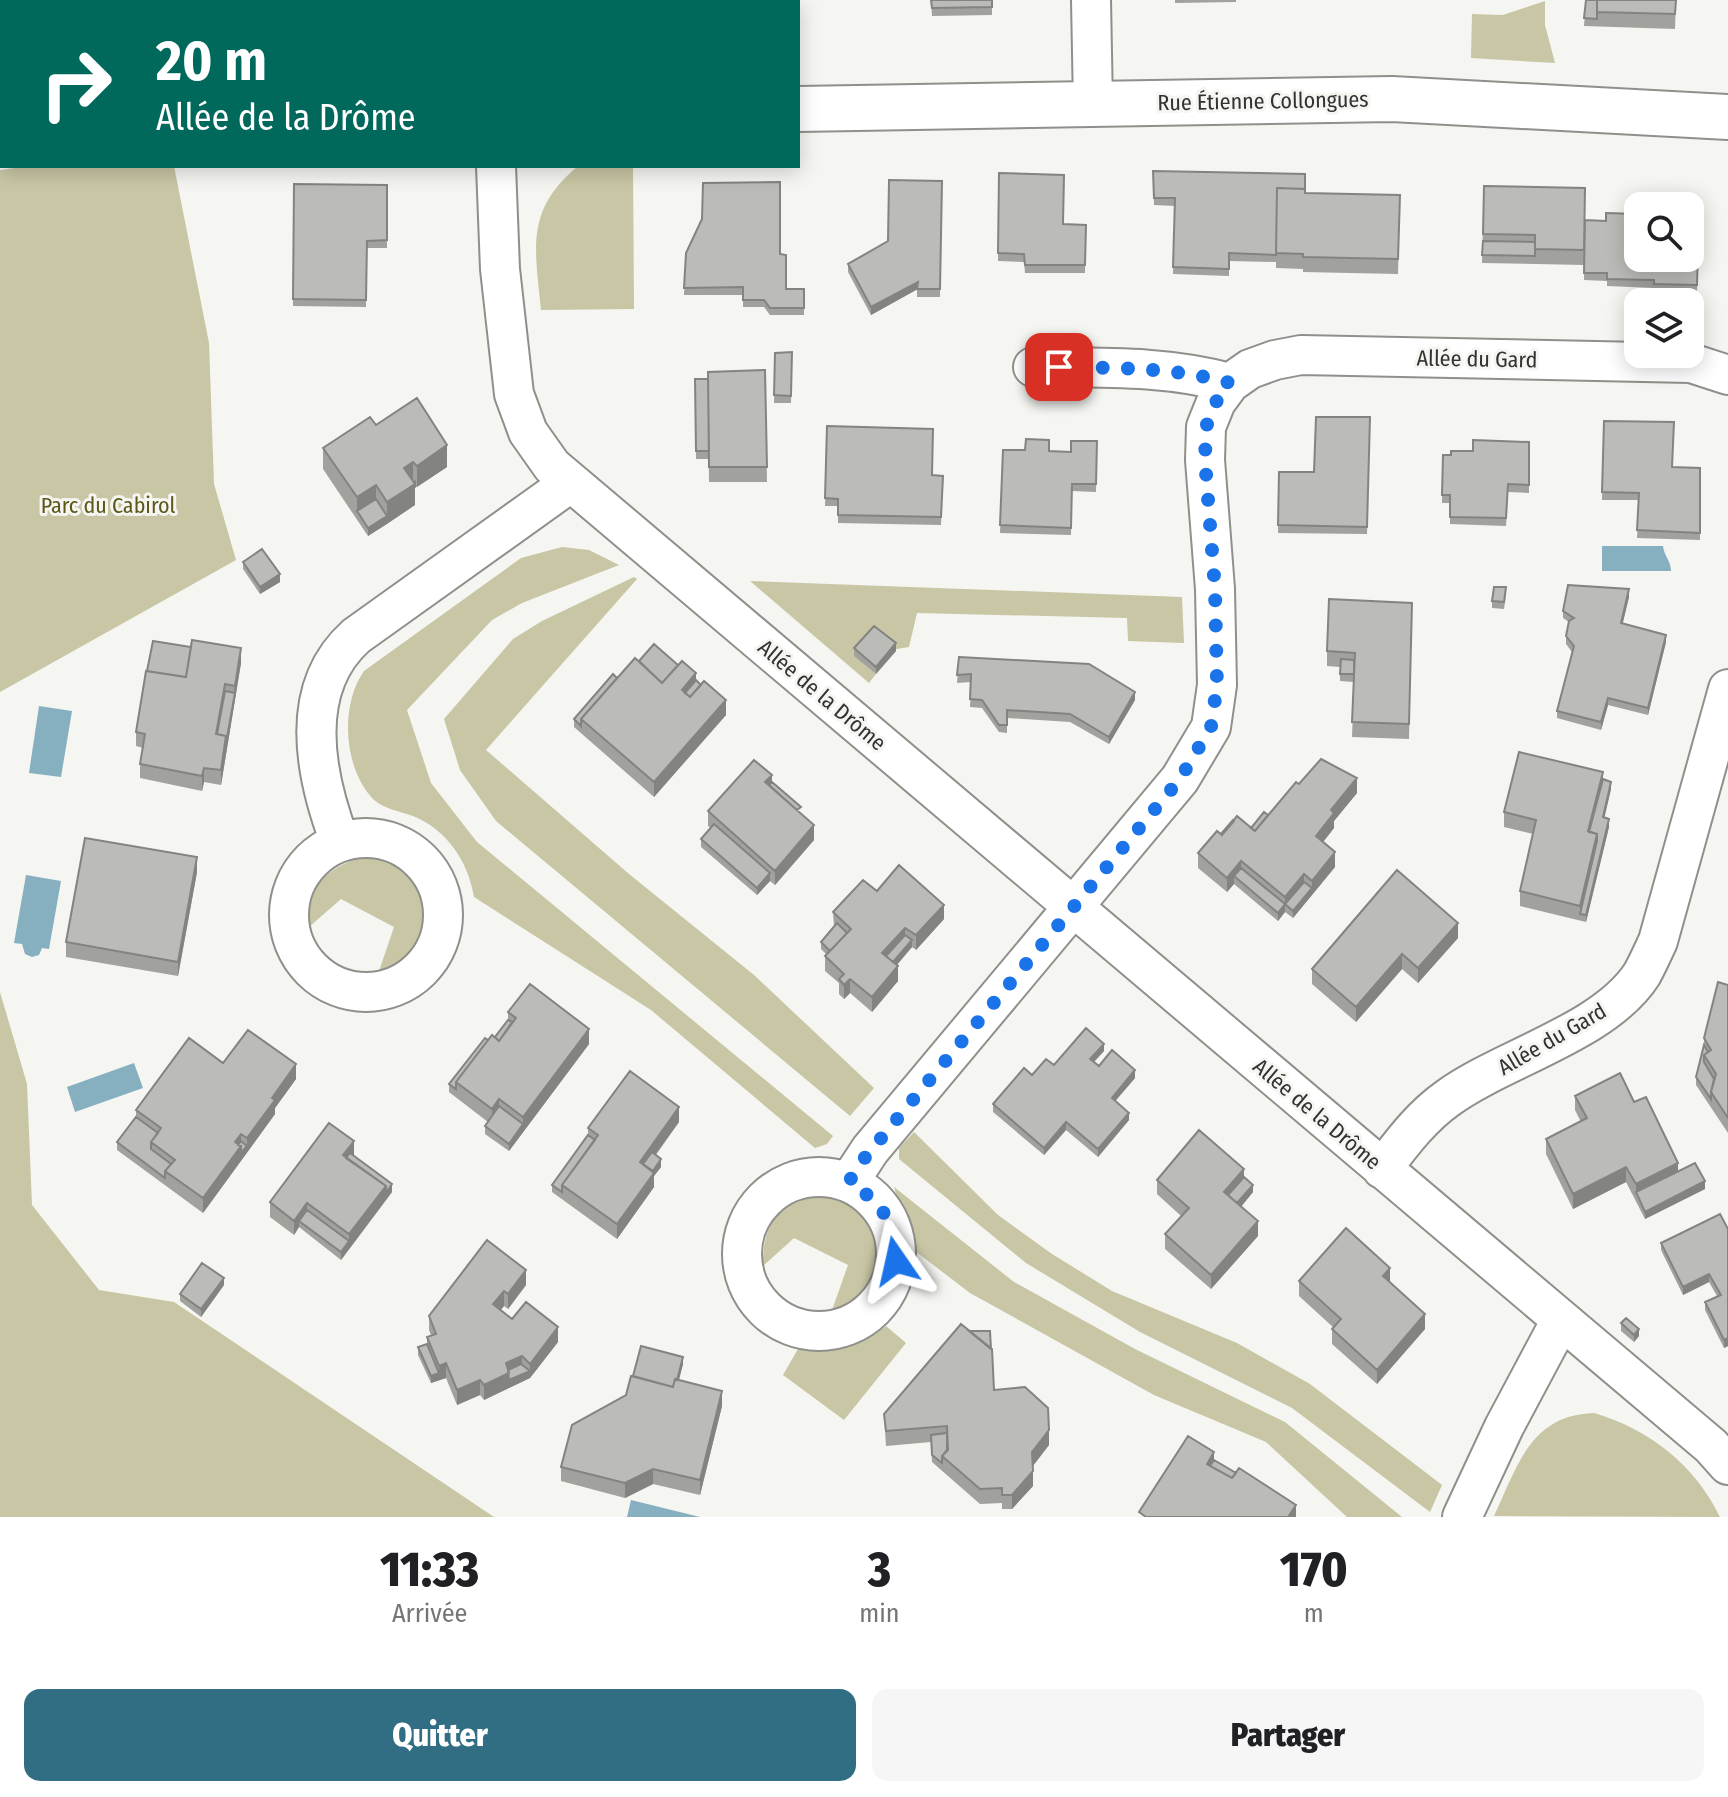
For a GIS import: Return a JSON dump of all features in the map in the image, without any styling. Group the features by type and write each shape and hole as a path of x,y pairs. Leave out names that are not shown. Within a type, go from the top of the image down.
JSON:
{"main road":[{"name":"Rue Étienne Collongues","path":"800,109 1392,99 1728,117"}],"street":[{"path":"1091,0 1093,105"},
{"name":"Allée de la Drôme","path":"496,168 500,269 514,394 528,432 552,466 1711,1446 1728,1465"},
{"name":"Allée du Gard","path":"1230,383 1250,369 1301,355 1691,363 1728,375"},
{"path":"849,1182 870,1150 1180,779 1211,727 1217,685 1215,589 1205,460 1206,427 1216,402 1230,383 1164,369 1033,367"},
{"path":"340,842 324,793 316,728 317,706 331,665 356,636 570,483"},
{"name":"Allée du Gard","path":"1382,1169 1417,1124 1449,1097 1594,1018 1620,999 1641,975 1658,941 1728,689"},
{"path":"367,838 394,843 417,857 435,879 443,906 441,933 431,958 412,978 387,990 360,993 333,985 310,969 293,944 289,913 296,883 313,858 340,842 367,838"},
{"path":"823,1176 849,1182 869,1195 885,1213 895,1237 896,1261 890,1285 878,1305 858,1321 835,1330 811,1331 788,1325 765,1310 750,1288 742,1262 743,1235 754,1211 773,1191 796,1179 823,1176"},
{"path":"1462,1517 1504,1427 1561,1320"}],"green space":[{"path":"1545,1 1545,25 1555,63 1471,58 1472,14 1503,15"},
{"name":"Parc du Cabirol","path":"174,168 209,343 214,484 236,560 0,692 0,170"},
{"path":"576,168 633,168 634,309 541,310 537,231 549,198"},
{"path":"562,547 589,550 619,565 522,603 492,620 407,710 431,783 477,842 833,1136 827,1144 815,1148 651,1010 474,897 467,871 446,838 425,822 377,802 363,786 351,753 348,718 356,685 364,671 521,558"},
{"path":"634,577 637,579 486,750 629,874 754,975 874,1088 850,1116 496,821 460,770 444,719 513,639 542,621"},
{"path":"750,581 1182,597 1184,643 1128,641 1127,618 917,613 909,647 855,656 876,674 869,683"},
{"path":"355,859 378,859 394,865 414,884 424,910 425,924 414,951 398,965 378,974 394,927 341,899 309,927 311,902 319,884 333,870"},
{"path":"0,992 27,1084 32,1205 99,1290 174,1302 494,1517 0,1517"},
{"path":"914,1132 998,1215 1052,1254 1112,1291 1237,1343 1310,1384 1442,1485 1430,1512 1292,1408 1140,1332 1026,1263 899,1159 899,1148"},
{"path":"894,1187 1014,1282 1135,1349 1285,1422 1402,1517 1347,1517 1266,1442 1154,1395 970,1293 915,1251"},
{"path":"809,1197 826,1197 852,1205 869,1221 877,1244 877,1268 868,1289 856,1301 831,1313 848,1265 794,1238 763,1266 765,1241 772,1222 787,1208"},
{"path":"886,1326 906,1343 844,1420 783,1375 798,1349 844,1347"},
{"path":"1594,1413 1651,1439 1684,1465 1710,1498 1720,1517 1494,1516 1519,1462 1540,1434 1572,1416"}],"water":[{"path":"1602,546 1663,546 1671,571 1602,571"},
{"path":"39,706 72,711 61,777 29,773"},
{"path":"26,875 61,881 49,949 42,948 39,955 32,957 25,954 22,944 14,943"},
{"path":"134,1063 143,1088 75,1112 67,1087"},
{"path":"631,1500 700,1517 627,1517"}],"building":[{"path":"931,0 992,0 992,7 932,8"},
{"path":"1586,0 1597,0 1597,19 1584,18"},
{"path":"1597,0 1676,0 1675,14 1597,12"},
{"path":"1153,171 1305,174 1305,189 1277,188 1276,255 1229,253 1229,269 1173,267 1175,198 1154,198"},
{"path":"999,173 1064,175 1063,224 1086,225 1085,265 1025,265 1024,254 998,253"},
{"path":"889,180 942,181 940,289 917,289 918,282 871,307 848,264 888,241"},
{"path":"780,182 780,254 786,255 786,289 804,289 804,308 770,308 764,300 743,300 743,287 684,288 686,253 702,219 703,183"},
{"path":"294,184 387,185 387,240 367,241 366,300 293,299"},
{"path":"1484,186 1585,188 1584,250 1535,249 1535,235 1483,234"},
{"path":"1277,188 1305,189 1305,193 1400,195 1398,259 1303,257 1303,254 1276,253"},
{"path":"1606,213 1624,214 1624,272 1697,272 1697,285 1654,284 1654,280 1607,279 1607,273 1584,273 1585,220 1606,221"},
{"path":"1483,241 1535,242 1535,256 1482,255"},
{"path":"792,352 791,396 774,395 775,353"},
{"path":"765,370 767,467 709,467 708,372"},
{"path":"695,379 708,379 709,451 696,451"},
{"path":"417,398 447,445 417,466 413,462 404,468 415,484 387,502 376,485 357,497 323,448 370,417 376,425"},
{"path":"1316,417 1370,417 1367,527 1278,525 1279,472 1314,472"},
{"path":"1604,421 1674,422 1672,467 1700,468 1700,533 1637,530 1639,493 1602,492"},
{"path":"827,426 933,429 932,475 943,476 941,517 838,515 838,499 825,498"},
{"path":"1026,439 1049,440 1049,451 1071,452 1071,441 1097,441 1096,484 1072,484 1071,528 1000,525 1003,450 1025,450"},
{"path":"1473,440 1529,442 1529,485 1508,484 1506,518 1450,517 1450,495 1442,495 1443,455 1451,455 1451,451 1473,451"},
{"path":"376,499 387,516 368,528 357,511"},
{"path":"262,549 280,574 260,587 243,562"},
{"path":"1568,585 1629,589 1621,623 1666,635 1648,708 1608,698 1601,722 1557,711 1574,646 1566,636 1569,621 1574,618 1563,611"},
{"path":"1494,587 1506,587 1504,602 1492,601"},
{"path":"1329,599 1412,603 1409,724 1352,722 1355,653 1327,651"},
{"path":"874,626 896,643 876,667 854,648"},
{"path":"192,640 241,648 235,686 225,684 216,734 226,736 221,770 204,768 202,776 140,764 145,734 136,732 146,671 186,677"},
{"path":"153,641 191,647 186,677 147,671"},
{"path":"654,644 678,665 662,683 639,661"},
{"path":"959,657 1089,664 1135,692 1109,737 1070,714 1007,710 1007,725 999,725 982,700 970,699 971,674 957,675"},
{"path":"635,658 662,683 682,661 696,673 682,690 690,697 704,681 726,700 654,782 581,719"},
{"path":"1341,659 1354,660 1354,674 1340,674"},
{"path":"613,674 617,678 581,719 581,726 574,719"},
{"path":"696,680 701,685 690,697 685,693"},
{"path":"225,691 235,693 226,743 226,736 217,734"},
{"path":"1519,752 1603,772 1588,831 1597,834 1580,906 1520,891 1536,820 1504,812"},
{"path":"1321,759 1357,778 1331,810 1334,813 1316,836 1335,852 1312,881 1304,874 1285,897 1241,861 1227,878 1198,853 1217,831 1222,835 1237,816 1255,831 1296,782 1299,784"},
{"path":"754,760 772,775 765,782 814,825 775,871 708,811"},
{"path":"1603,779 1611,782 1603,817 1609,819 1586,915 1580,914 1597,841 1597,834 1589,832"},
{"path":"772,782 801,807 797,810 769,785"},
{"path":"1264,812 1268,815 1255,831 1251,828"},
{"path":"714,824 770,873 757,888 701,839"},
{"path":"85,838 197,857 178,962 66,942"},
{"path":"899,865 944,905 916,935 905,928 882,953 898,966 872,997 850,979 844,985 839,979 844,974 825,956 851,929 833,912 863,880 877,891"},
{"path":"1241,868 1285,904 1278,913 1234,876"},
{"path":"1397,870 1458,923 1418,968 1402,954 1356,1007 1312,969"},
{"path":"1304,882 1312,888 1293,911 1285,904"},
{"path":"837,923 847,933 830,951 821,942"},
{"path":"905,935 912,940 893,962 886,956"},
{"path":"1718,982 1728,985 1728,1118 1711,1092 1716,1074 1704,1055 1711,1050 1704,1038"},
{"path":"530,984 589,1029 523,1117 499,1099 492,1109 456,1082 492,1035 499,1041 516,1018 508,1012"},
{"path":"508,1020 512,1022 499,1041 495,1037"},
{"path":"1086,1028 1104,1044 1090,1059 1099,1066 1112,1050 1135,1070 1112,1098 1129,1113 1098,1149 1066,1122 1044,1148 993,1104 1024,1068 1032,1075 1046,1059 1054,1065"},
{"path":"248,1030 296,1064 247,1138 241,1134 235,1142 241,1146 203,1198 165,1171 175,1160 151,1142 161,1128 136,1110 189,1038 223,1063"},
{"path":"485,1038 488,1040 456,1082 456,1089 449,1084"},
{"path":"1704,1045 1708,1052 1704,1055 1704,1062 1714,1079 1711,1099 1696,1077"},
{"path":"630,1071 679,1107 640,1162 654,1173 617,1224 562,1185 598,1135 588,1128"},
{"path":"1620,1073 1634,1102 1646,1097 1678,1163 1636,1184 1626,1167 1573,1194 1546,1139 1587,1118 1575,1096"},
{"path":"499,1106 523,1124 509,1144 485,1126"},
{"path":"136,1117 158,1133 151,1142 151,1149 171,1164 165,1171 165,1178 117,1142"},
{"path":"329,1123 354,1141 343,1155 386,1186 349,1234 307,1203 294,1221 270,1202"},
{"path":"1199,1130 1244,1169 1224,1192 1258,1221 1211,1275 1165,1234 1189,1208 1157,1180"},
{"path":"588,1135 595,1140 562,1185 562,1192 552,1185"},
{"path":"241,1141 247,1146 241,1153 241,1146 238,1145"},
{"path":"652,1152 661,1159 653,1171 643,1164"},
{"path":"350,1153 392,1184 386,1193 386,1186 346,1158"},
{"path":"1695,1163 1705,1181 1645,1212 1636,1192"},
{"path":"1244,1177 1253,1185 1237,1203 1228,1195"},
{"path":"307,1210 349,1241 341,1252 299,1221"},
{"path":"1720,1214 1728,1229 1728,1338 1724,1340 1705,1302 1721,1295 1709,1274 1683,1287 1661,1243"},
{"path":"1346,1228 1390,1268 1383,1276 1425,1314 1377,1370 1332,1329 1341,1319 1299,1281"},
{"path":"487,1240 526,1270 508,1294 504,1291 493,1304 512,1319 526,1302 558,1327 530,1364 522,1356 506,1363 509,1373 484,1385 480,1380 457,1390 446,1363 439,1366 427,1337 436,1334 429,1316"},
{"path":"202,1263 224,1278 201,1309 180,1294"},
{"path":"1626,1318 1639,1329 1634,1335 1621,1323"},
{"path":"961,1324 992,1349 994,1390 1025,1387 1048,1408 1049,1430 1032,1452 1033,1471 1012,1495 1002,1495 1002,1488 980,1489 942,1456 948,1450 947,1426 886,1431 884,1414"},
{"path":"969,1331 990,1331 991,1349"},
{"path":"427,1344 439,1373 431,1376 418,1347"},
{"path":"641,1346 683,1357 673,1387 633,1376"},
{"path":"521,1364 530,1371 509,1380 508,1370"},
{"path":"631,1376 673,1387 675,1379 722,1391 700,1480 653,1469 625,1483 561,1467 572,1425 626,1395"},
{"path":"947,1433 947,1450 942,1456 942,1463 932,1455 931,1435"},
{"path":"1188,1436 1214,1452 1207,1464 1232,1478 1239,1468 1296,1505 1288,1517 1146,1517 1139,1512"},
{"path":"1214,1460 1236,1473 1232,1478 1210,1466"}],"route":[{"path":"896,1261 895,1237 885,1213 869,1195 849,1182 858,1166 1180,779 1211,727 1217,685 1215,589 1205,460 1206,427 1216,402 1230,383 1164,369 1059,367"}]}
